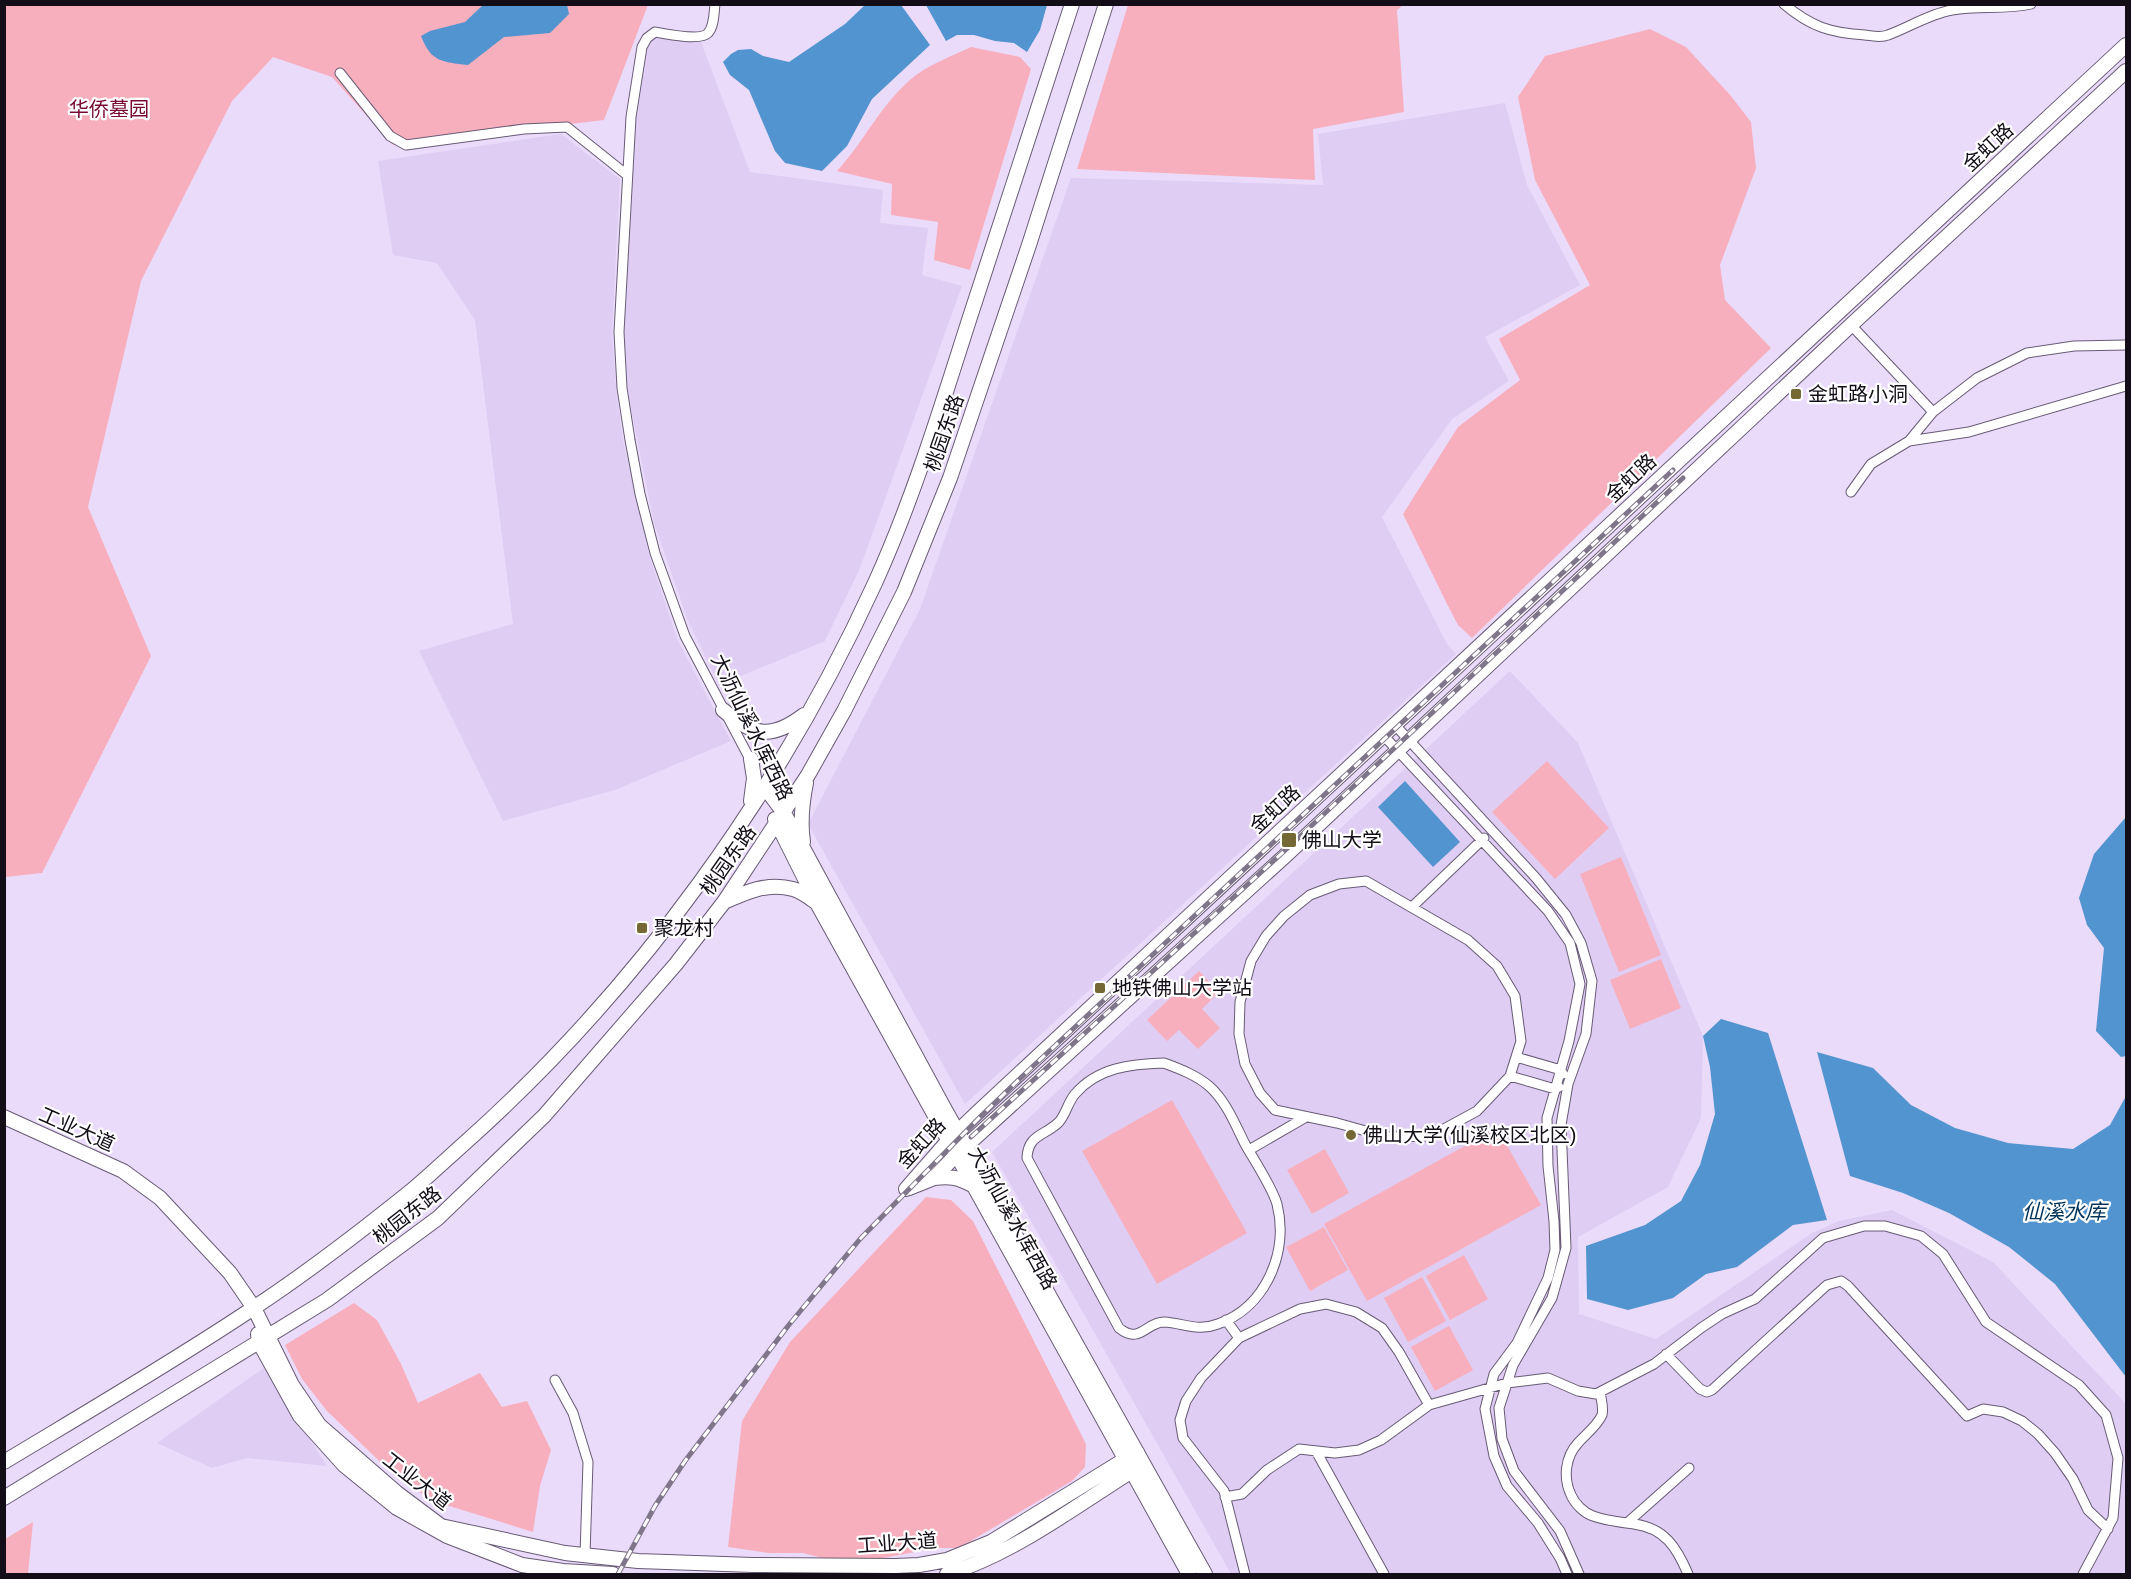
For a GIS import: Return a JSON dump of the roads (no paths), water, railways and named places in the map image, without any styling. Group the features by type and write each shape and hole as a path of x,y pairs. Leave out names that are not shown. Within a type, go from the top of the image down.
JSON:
{"street":[{"name":"大沥仙溪水库西路","path":"715,4 712,25 708,33 700,38 655,32 647,38 642,47 631,117 619,332 622,388 640,494 655,553 685,636 781,818 818,903 961,1150 973,1186 1134,1461 1189,1575"},
{"name":"桃园东路","path":"4,1462 254,1308 413,1189 518,1095 592,1015 654,943 764,786 808,712 876,580 921,468 1072,4"},
{"name":"桃园东路","path":"4,1498 327,1300 438,1218 544,1116 676,964 724,902 808,775 854,692 904,592 950,478 1029,244 1106,4"},
{"path":"1785,4 1800,17 1817,27 1843,34 1885,36 1935,14 1955,9 1986,9 2031,4"},
{"name":"金虹路","path":"2127,45 977,1113 930,1160 906,1189 934,1178 961,1150 1398,751 1851,325 2127,71"},
{"path":"340,73 390,136 406,145 524,129 567,128 627,175"},
{"path":"1851,325 1933,412"},
{"path":"1851,492 1871,464 1909,441 1933,412 1977,378 2027,353 2074,346 2127,345"},
{"path":"1909,441 1968,432 2127,386"},
{"path":"723,710 739,723 754,730 772,732 789,727 808,712"},
{"path":"1395,725 1492,830 1566,915 1581,943 1592,981 1586,1034 1568,1084 1561,1125 1566,1248 1552,1298 1513,1365 1499,1408 1502,1439 1514,1471 1560,1531 1579,1575"},
{"path":"1383,735 1548,911 1570,943 1580,984 1569,1041 1547,1118 1548,1167 1555,1250 1548,1278 1517,1344 1494,1374 1485,1409 1494,1456 1507,1486 1538,1523 1560,1558 1567,1575"},
{"path":"745,815 753,797 754,778 751,759"},
{"path":"804,850 801,828 802,804 808,775"},
{"path":"781,818 804,850 938,1110 936,1146 930,1160"},
{"path":"1412,907 1492,830"},
{"path":"1366,881 1468,940 1497,966 1515,996 1521,1041 1516,1057 1510,1076 1477,1111 1431,1137 1388,1137 1275,1110 1260,1093 1245,1064 1239,1034 1240,1002 1251,960 1266,936 1284,916 1311,895 1339,884 1366,881"},
{"path":"724,902 748,891 770,886 794,889 818,903"},
{"path":"1516,1057 1561,1070 1568,1084"},
{"path":"1164,1063 1185,1071 1209,1086 1227,1108 1249,1150 1276,1202 1280,1221 1279,1244 1273,1270 1264,1287 1248,1307 1217,1325 1195,1328 1162,1322 1136,1335 1126,1334 1119,1328 1027,1158 1028,1148 1032,1141 1059,1121 1074,1095 1097,1076 1120,1067 1164,1063"},
{"path":"1510,1076 1555,1089 1568,1084"},
{"path":"938,1110 964,1115 977,1113"},
{"path":"1249,1150 1306,1117"},
{"name":"工业大道","path":"4,1118 123,1171 160,1198 230,1273 254,1308 264,1339 300,1416 344,1465 397,1509 447,1536 522,1565 563,1573 613,1575"},
{"path":"961,1150 1134,1461 1205,1575"},
{"path":"934,1178 948,1176 960,1178 973,1186"},
{"path":"1225,1497 1242,1494 1267,1470 1299,1449 1335,1453 1359,1450 1381,1440 1429,1405 1507,1383 1548,1378 1578,1391 1596,1394 1654,1364 1722,1314 1755,1299 1823,1238 1864,1226 1885,1226 1921,1236 1943,1254 1986,1322 2079,1385 2106,1415 2118,1458 2113,1518 2083,1575"},
{"path":"1666,1354 1700,1389 1707,1392 1712,1390 1827,1285 1841,1281 1967,1416 1983,1409 2003,1412 2022,1421 2038,1434 2073,1479 2088,1510 2108,1529"},
{"path":"1245,1575 1224,1491 1183,1438 1180,1420 1186,1401 1201,1378 1239,1338 1300,1309 1326,1304 1356,1312 1382,1328 1399,1352 1429,1405"},
{"path":"1226,1320 1239,1338"},
{"name":"工业大道","path":"264,1339 319,1425 397,1493 441,1526 585,1556 753,1570 920,1565 947,1560 992,1542 1134,1461"},
{"path":"555,1380 573,1413 588,1462 585,1556"},
{"path":"1600,1392 1602,1414 1593,1428 1575,1446 1567,1462 1565,1473 1572,1498 1586,1514 1646,1527 1670,1541 1676,1548 1688,1575"},
{"path":"1316,1451 1384,1575"},
{"name":"工业大道","path":"947,1575 972,1567 1001,1552 1134,1461"},
{"path":"1627,1523 1689,1468"},
{"path":"563,1573 565,1553"}],"water":[{"path":"483,5 567,5 569,14 550,33 504,37 468,65 451,63 433,56 421,36 430,31 465,22"},
{"path":"865,5 901,5 930,45 872,99 847,146 822,171 785,163 775,151 749,90 730,75 723,62 738,50 751,49 763,56 789,62 845,24"},
{"path":"926,5 1047,5 1040,30 1027,52 1014,43 974,35 957,35 946,41"},
{"path":"1405,781 1460,842 1433,867 1378,807"},
{"path":"2126,817 2126,1056 2121,1057 2096,1031 2104,948 2087,925 2079,898 2094,854"},
{"path":"1721,1019 1768,1033 1827,1220 1793,1225 1737,1267 1706,1274 1673,1298 1628,1310 1587,1299 1586,1246 1645,1225 1681,1201 1700,1165 1715,1114 1710,1067 1703,1036"},
{"name":"仙溪水库","path":"1817,1052 1873,1068 1911,1105 1955,1128 2008,1143 2073,1149 2110,1125 2126,1096 2126,1377 2055,1284 2009,1247 1949,1213 1903,1193 1850,1176"}],"railway":[{"path":"618,1574 655,1506 685,1461 788,1326 860,1239 1029,1070 1673,470"},
{"path":"971,1137 1293,843 1683,478"}],"place":[{"name":"金虹路小洞","path":"1796,394"},
{"name":"佛山大学","path":"1289,840"},
{"name":"聚龙村","path":"642,928"},
{"name":"地铁佛山大学站","path":"1100,988"},
{"name":"佛山大学(仙溪校区北区)","path":"1351,1135"}],"park label":[{"name":"华侨墓园","path":"109,109"}]}
